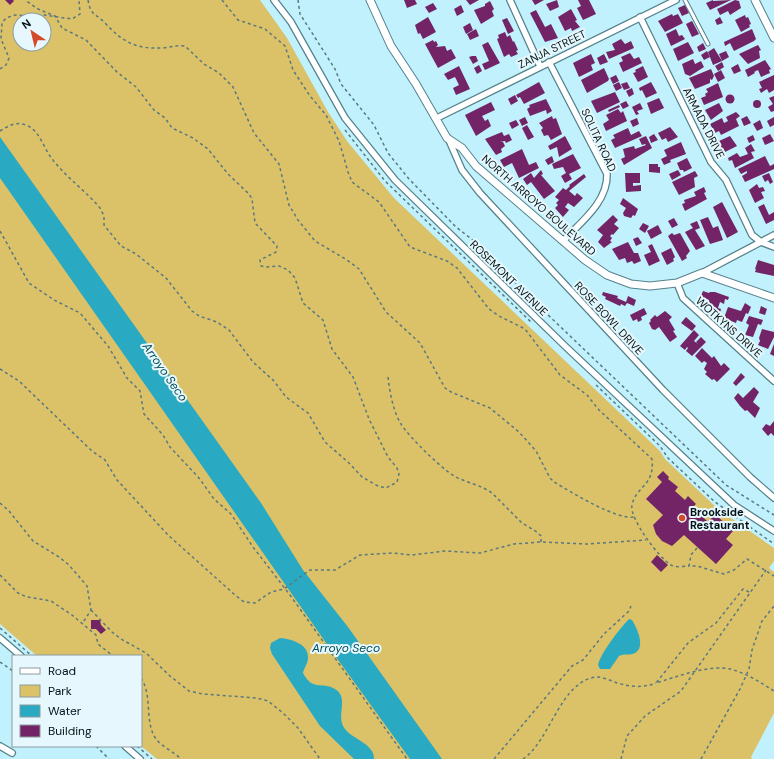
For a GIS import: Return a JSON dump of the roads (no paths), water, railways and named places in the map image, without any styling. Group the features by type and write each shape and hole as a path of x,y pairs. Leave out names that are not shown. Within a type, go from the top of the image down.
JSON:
{"street":[{"name":"ROSEMONT AVENUE","path":"274,0 291,22 344,118 395,180 566,347 729,500 774,531"},
{"name":"NORTH ARROYO BOULEVARD","path":"370,0 391,46 437,118 447,138 462,148 476,166 563,242 585,260 608,275 631,284 650,286 677,283 702,273"},
{"path":"510,0 540,66"},
{"name":"ZANJA STREET","path":"437,118 676,0"},
{"path":"755,0 773,35"},
{"name":"ARMADA DRIVE","path":"640,17 711,162 726,180 752,235 761,242 774,247"},
{"name":"SOLITA ROAD","path":"549,62 607,174 607,184 603,194 593,209 563,242"},
{"name":"ROSE BOWL DRIVE","path":"447,138 462,170 480,194 663,390 750,477 774,498"},
{"path":"702,273 774,235"},
{"path":"702,273 774,298"},
{"name":"WOTKYNS DRIVE","path":"677,283 683,298 774,381"},
{"path":"0,638 20,655"},
{"path":"0,746 12,752"},
{"path":"126,747 140,759"}],"lane":[{"path":"685,0 708,44"}],"water":[{"name":"Arroyo Seco","path":"0,137 261,503 303,570 348,627 442,759 410,759 336,657 0,178"},
{"path":"629,619 634,623 640,637 640,646 638,650 633,654 619,656 610,669 600,669 598,665 602,654"},
{"path":"280,638 294,641 306,649 308,653 308,660 303,673 310,682 330,687 339,693 342,702 342,724 348,733 371,749 374,759 354,759 320,726 272,654 270,648 271,643"}],"place":[{"name":"Brookside Restaurant","path":"682,518"}]}
